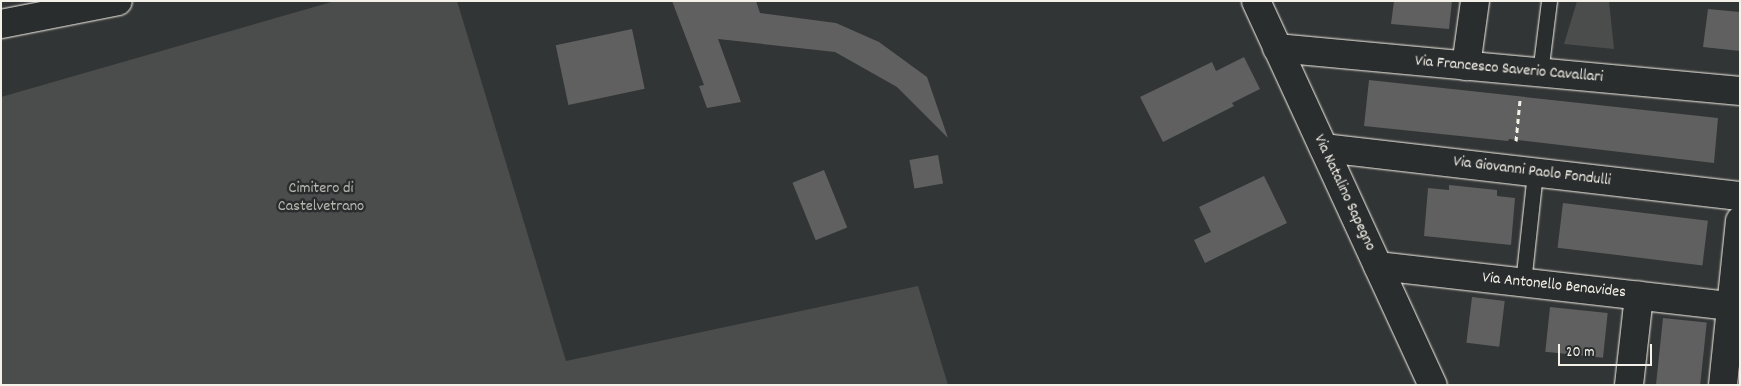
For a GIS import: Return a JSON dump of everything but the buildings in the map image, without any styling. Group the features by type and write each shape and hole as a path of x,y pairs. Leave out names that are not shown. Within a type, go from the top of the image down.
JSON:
{"street":[{"path":"1,24 118,1"},
{"name":"Via Natalino Sapegno","path":"1256,1 1433,385"},
{"path":"1466,66 1475,1"},
{"name":"Via Francesco Saverio Cavallari","path":"1277,48 1740,91"},
{"name":"Via Giovanni Paolo Fondulli","path":"1324,148 1740,196"},
{"path":"1727,384 1740,221"},
{"name":"Via Antonello Benavides","path":"1378,266 1639,296 1734,299"},
{"path":"1629,385 1639,296"}],"lane":[{"path":"1531,72 1550,1"},
{"path":"1523,283 1525,171"}],"path":[{"path":"1525,171 1531,72"}],"green space":[{"name":"Cimitero di Castelvetrano","path":"335,1 457,1 566,361 918,286 948,385 1,385 1,97"},
{"path":"1577,1 1609,1 1614,49 1564,44"}]}
